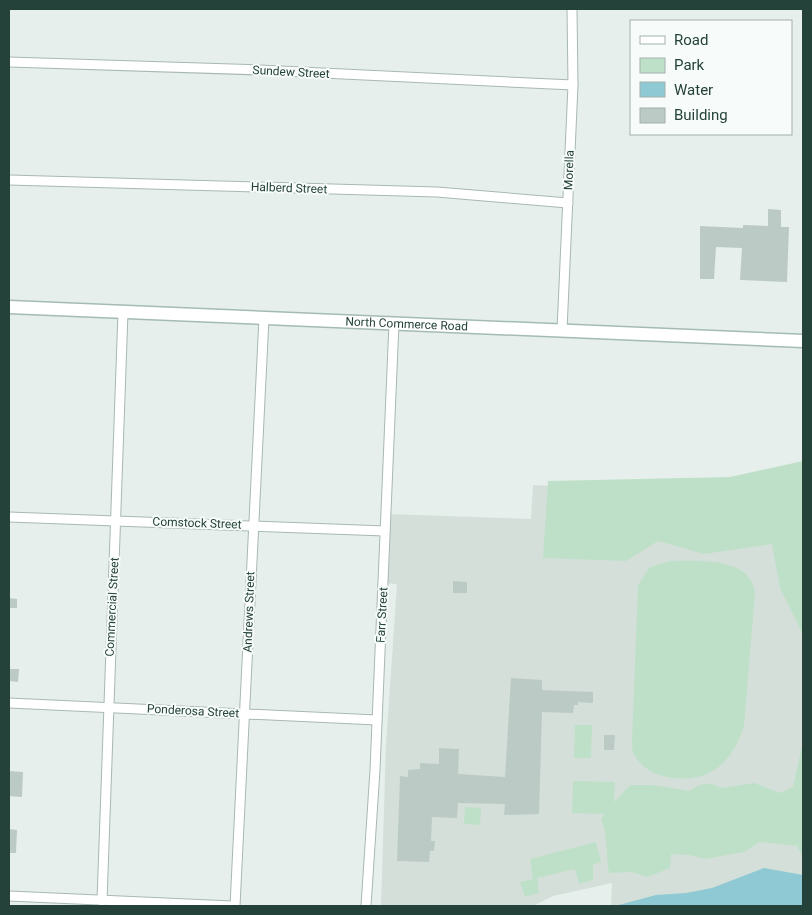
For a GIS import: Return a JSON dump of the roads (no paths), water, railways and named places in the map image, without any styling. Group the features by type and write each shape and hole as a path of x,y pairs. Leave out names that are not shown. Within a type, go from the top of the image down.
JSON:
{"main road":[{"name":"North Commerce Road","path":"9,306 803,341"}],"street":[{"name":"Morella","path":"562,330 573,85 572,9"},
{"name":"Sundew Street","path":"9,62 260,70 573,85"},
{"name":"Halberd Street","path":"9,180 437,192 568,203"},
{"name":"Commercial Street","path":"102,901 107,707 123,312"},
{"name":"Andrews Street","path":"233,906 245,713 252,525 264,318"},
{"name":"Farr Street","path":"366,906 377,720 394,323"},
{"name":"Comstock Street","path":"9,517 385,531"},
{"name":"Ponderosa Street","path":"9,703 377,720"},
{"path":"9,896 233,906"}],"water":[{"path":"764,868 803,875 803,906 615,906 656,895 686,893 712,888"}]}
